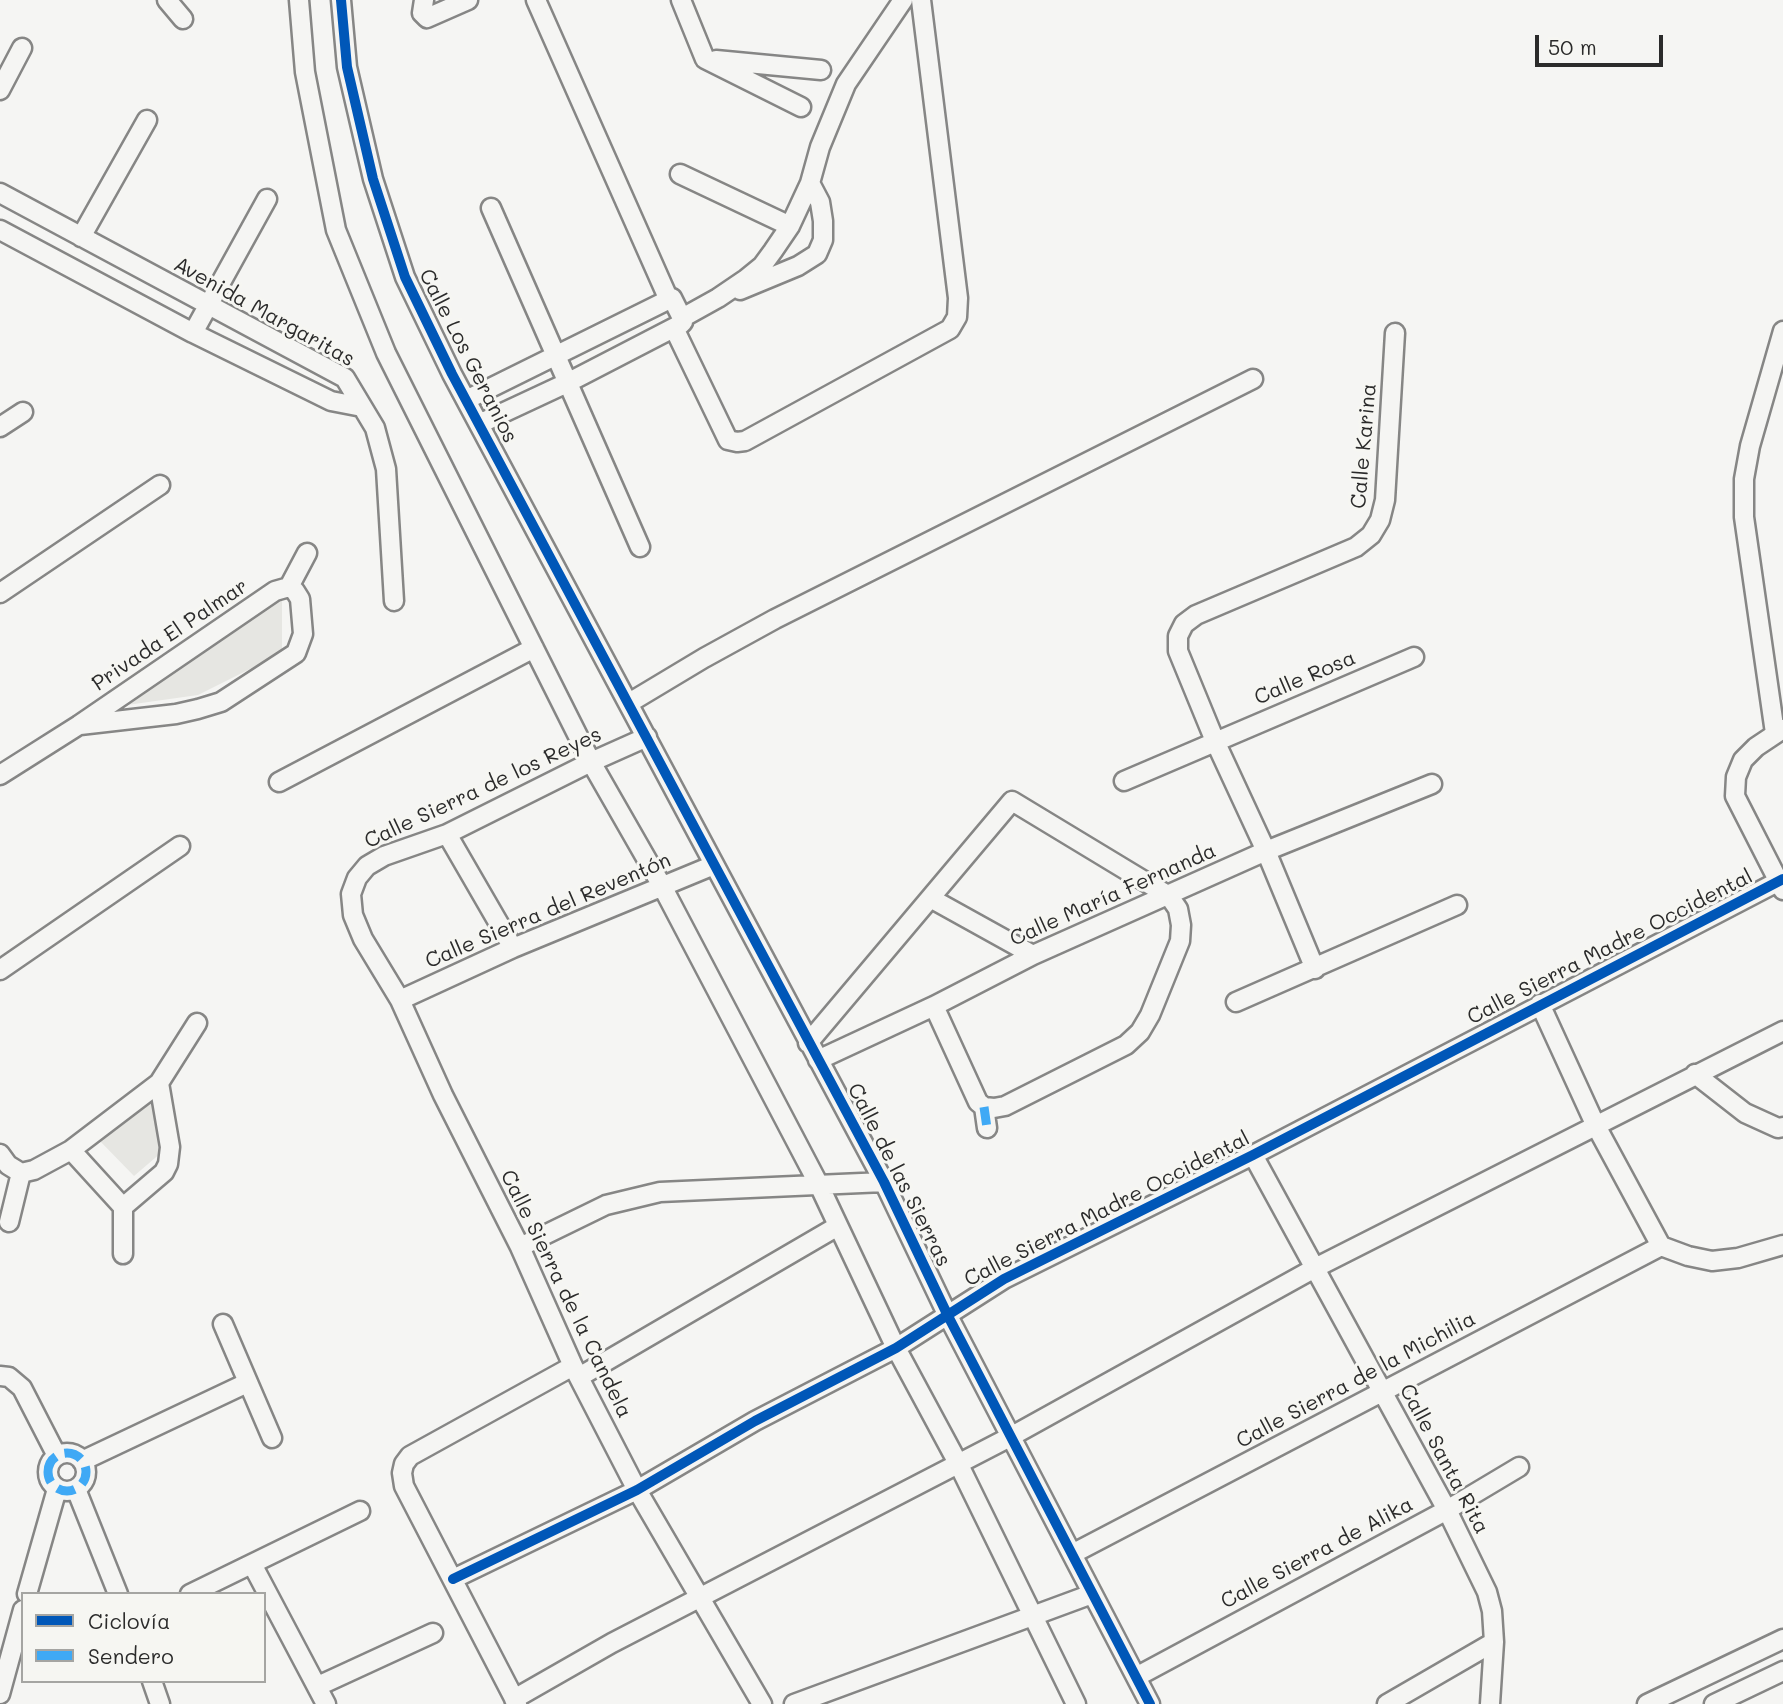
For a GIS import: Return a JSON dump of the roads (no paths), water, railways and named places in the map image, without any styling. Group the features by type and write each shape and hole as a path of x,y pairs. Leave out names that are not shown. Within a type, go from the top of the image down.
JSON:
{"street":[{"path":"167,0 183,19"},
{"path":"299,0 305,72 336,230 386,353 591,762 662,886 819,1185 896,1348 959,1465 1076,1704"},
{"name":"Calle Los Geranios","path":"341,0 347,67 373,180 405,277 466,400 629,704"},
{"path":"424,0 422,13 427,18 468,0"},
{"path":"536,0 669,300"},
{"path":"681,0 705,59 801,107"},
{"path":"479,424 569,383 678,323 718,298 762,265 790,226 810,183 820,148 846,84 903,0"},
{"path":"466,400 672,298 678,323 727,440 746,441 950,329 957,317 958,298 921,0"},
{"path":"0,90 22,48"},
{"path":"705,59 821,70"},
{"path":"80,237 146,120"},
{"path":"680,174 790,226"},
{"path":"718,298 798,266 817,254 823,240 823,221 820,202 810,183"},
{"name":"Avenida Margaritas","path":"0,193 345,378 362,407"},
{"path":"193,333 267,199"},
{"path":"491,208 640,547"},
{"name":"Avenida Margaritas","path":"0,230 193,333 331,401 362,407"},
{"path":"1781,884 1735,796 1736,777 1744,760 1756,747 1779,731 1744,517 1744,479 1750,446 1779,361 1783,331"},
{"name":"Calle Karina","path":"1215,741 1178,651 1178,636 1184,624 1196,615 1356,547 1371,535 1380,520 1385,500 1395,333"},
{"path":"629,704 775,619 1253,379"},
{"path":"362,407 375,428 386,469 394,601"},
{"path":"0,426 23,412"},
{"path":"0,593 160,485"},
{"path":"289,587 307,553"},
{"name":"Privada El Palmar","path":"0,775 79,725 275,591 289,587 300,599 303,640 296,653 220,702 176,714 79,725"},
{"path":"279,782 534,648"},
{"name":"Calle Rosa","path":"1124,781 1414,656"},
{"name":"Calle de las Sierras","path":"629,704 884,1182 948,1316 1150,1704"},
{"name":"Calle Sierra de los Reyes","path":"351,894 357,878 367,866 384,856 447,834 647,737"},
{"path":"1215,741 1266,851 1315,969"},
{"name":"Calle María Fernanda","path":"818,1060 934,1006 1032,955 1266,851 1432,783"},
{"path":"808,1043 932,899 1005,796 1169,896 1178,909 1180,942 1150,1015 1140,1031 1126,1045 1005,1106 984,1107 978,1102 934,1006"},
{"path":"447,834 513,948"},
{"path":"0,970 180,846"},
{"name":"Calle Sierra del Reventón","path":"400,1000 513,948 714,865"},
{"name":"Calle Sierra Madre Occidental","path":"453,1580 637,1490 755,1421 896,1348 1003,1279 1253,1155 1540,1004 1781,884"},
{"name":"Calle Sierra de la Candela","path":"351,894 353,915 363,939 400,1000 443,1095 520,1247 576,1371 637,1490 762,1704"},
{"path":"932,899 1032,955"},
{"path":"1236,1002 1457,905"},
{"path":"1540,1004 1595,1124 1661,1246 1712,1261 1738,1258 1783,1245"},
{"path":"0,1154 8,1165 21,1173 34,1170 71,1150 159,1083 197,1023"},
{"path":"838,1226 576,1371 410,1456 404,1464 404,1486 515,1701 612,1643 959,1465 1315,1268 1783,1031"},
{"path":"1695,1074 1745,1113 1778,1128 1783,1127"},
{"path":"123,1207 164,1172 168,1164 170,1147 159,1083"},
{"path":"984,1107 987,1128"},
{"path":"71,1150 123,1207 123,1254"},
{"name":"Calle Santa Rita","path":"1253,1155 1447,1510 1487,1592 1492,1612 1494,1642 1490,1704"},
{"path":"9,1222 21,1173"},
{"path":"520,1247 606,1205 660,1192 884,1182"},
{"name":"Calle Sierra de la Michilia","path":"1072,1554 1661,1246"},
{"path":"223,1324 272,1438"},
{"path":"0,1376 9,1377 22,1388 57,1456"},
{"path":"82,1461 247,1383"},
{"path":"71,1453 82,1461 85,1479 76,1489 63,1491 52,1485 47,1472 52,1460 57,1456 71,1453"},
{"name":"Calle Sierra de Alika","path":"1136,1677 1447,1510 1519,1467"},
{"path":"28,1592 57,1489"},
{"path":"76,1489 117,1592"},
{"path":"194,1592 360,1511"},
{"path":"252,1564 327,1704"},
{"path":"794,1704 1093,1594"},
{"path":"0,1694 21,1617"},
{"path":"318,1686 433,1633"},
{"path":"1647,1704 1783,1639"},
{"path":"1387,1704 1494,1642"},
{"path":"1714,1704 1783,1671"},
{"path":"153,1683 160,1704"}]}
